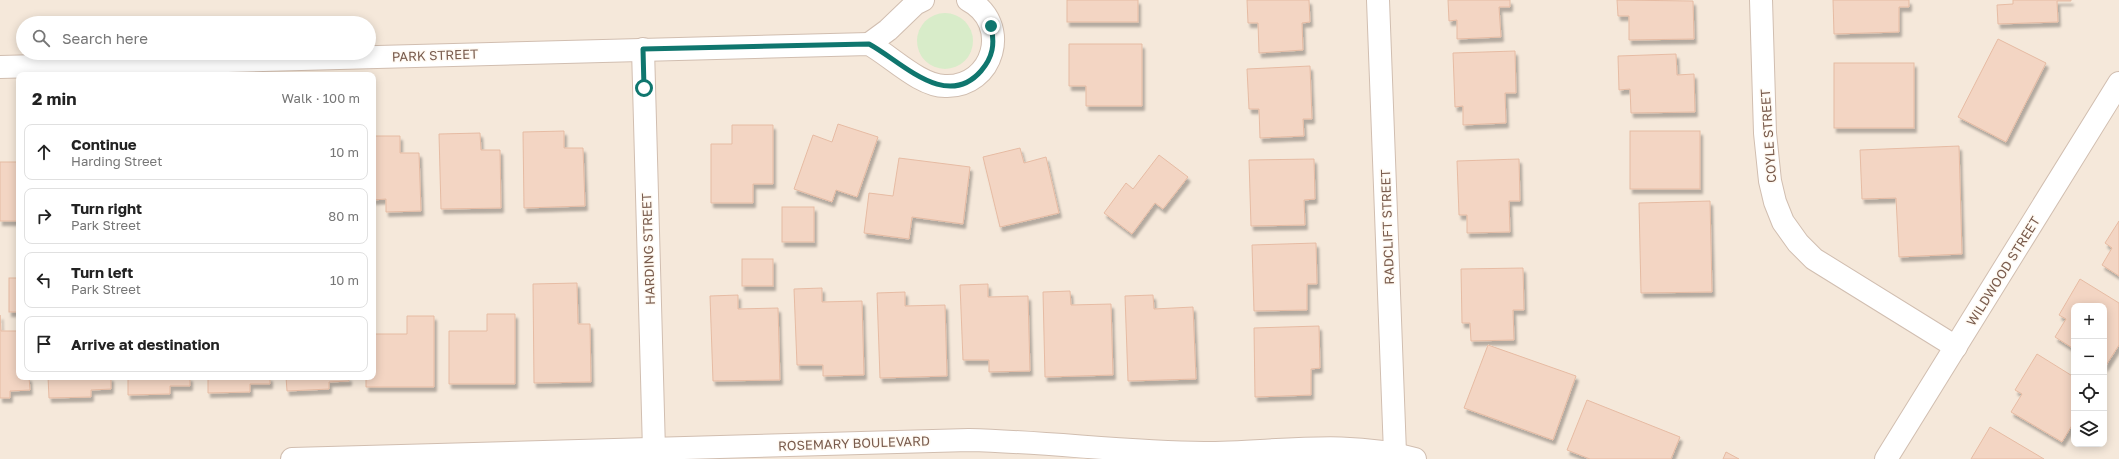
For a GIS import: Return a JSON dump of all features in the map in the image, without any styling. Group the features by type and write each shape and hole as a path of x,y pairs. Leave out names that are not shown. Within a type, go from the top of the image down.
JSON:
{"street":[{"path":"869,44 888,30 916,4 923,0"},
{"name":"PARK STREET","path":"376,56 869,44 886,53 919,77 932,84 945,86 958,85 970,80 988,63 993,50 994,38 986,15 976,4 968,0"},
{"name":"RADCLIFT STREET","path":"1378,0 1405,456"},
{"name":"COYLE STREET","path":"1761,0 1767,160 1774,202 1783,222 1798,243 1814,259 1956,347"},
{"name":"HARDING STREET","path":"643,49 654,450"},
{"name":"PARK STREET","path":"0,66 227,60"},
{"name":"WILDWOOD STREET","path":"1886,459 2119,83"},
{"name":"ROSEMARY BOULEVARD","path":"292,459 969,440 1013,441 1206,456 1348,449 1371,450 1405,456"}],"shaded area":[{"path":"0,0 2119,0 2119,459 0,459"}],"green space":[{"path":"939,13 951,13 961,17 969,25 973,35 973,47 969,57 961,65 951,69 939,69 929,65 921,57 917,47 917,35 921,25 929,17"}],"building":[{"path":"1067,0 1138,0 1138,22 1067,22"},
{"path":"1247,0 1309,0 1310,22 1302,23 1303,50 1259,53 1258,23 1248,23"},
{"path":"1448,0 1510,0 1510,7 1499,7 1501,37 1457,39 1457,20 1449,21"},
{"path":"1617,0 1693,1 1694,39 1629,40 1629,16 1618,16"},
{"path":"1833,0 1909,0 1909,7 1899,7 1899,32 1834,34"},
{"path":"2013,0 2071,1 2057,1 2058,22 1998,24 1997,5 2013,4"},
{"path":"1998,39 2046,63 2006,142 1958,117"},
{"path":"1069,44 1142,44 1142,106 1086,106 1086,86 1069,86"},
{"path":"1515,51 1516,93 1505,93 1506,123 1463,125 1463,106 1455,107 1453,53"},
{"path":"1676,54 1677,75 1694,74 1695,112 1631,113 1630,89 1619,90 1618,56"},
{"path":"1834,63 1914,63 1914,128 1834,128"},
{"path":"1310,66 1312,119 1303,119 1304,136 1260,138 1259,109 1249,109 1247,69"},
{"path":"838,124 878,137 857,197 836,190 832,202 794,189 813,135 832,142"},
{"path":"732,125 773,125 773,184 753,184 753,203 711,203 711,144 732,144"},
{"path":"564,131 564,148 583,148 585,206 524,208 523,132"},
{"path":"1630,131 1700,131 1700,189 1630,189"},
{"path":"480,133 481,150 500,150 501,208 441,209 439,134"},
{"path":"376,136 400,136 400,153 419,153 421,211 386,212 386,199 376,200"},
{"path":"1959,146 1962,254 1899,257 1896,198 1862,199 1860,150"},
{"path":"1020,148 1024,163 1046,157 1059,213 1000,227 983,157"},
{"path":"1159,155 1188,177 1163,209 1155,203 1132,234 1104,213 1126,183 1133,189"},
{"path":"899,158 970,167 963,224 912,217 909,239 864,233 869,193 893,196"},
{"path":"1314,159 1315,199 1304,200 1305,225 1251,226 1249,160"},
{"path":"1519,159 1520,201 1509,201 1510,232 1467,233 1467,215 1459,215 1457,161"},
{"path":"0,162 16,162 16,221 0,221"},
{"path":"1710,201 1712,292 1641,293 1639,203"},
{"path":"782,207 814,207 814,242 782,242"},
{"path":"2119,221 2119,276 2102,265 2112,248 2105,243"},
{"path":"1316,243 1317,284 1307,284 1307,310 1254,311 1252,245"},
{"path":"742,259 773,259 773,286 742,286"},
{"path":"1523,268 1524,310 1513,310 1514,340 1471,341 1470,323 1462,323 1461,269"},
{"path":"9,278 16,278 16,312 9,312"},
{"path":"2080,279 2119,303 2119,345 2107,364 2107,303 2071,303 2071,347 2055,337 2066,319 2059,315"},
{"path":"577,283 578,324 590,324 591,382 534,383 533,284"},
{"path":"988,284 988,297 1028,296 1030,371 989,372 989,360 963,360 960,285"},
{"path":"822,288 822,302 862,301 864,375 823,376 823,365 797,365 794,289"},
{"path":"1070,291 1071,305 1111,304 1113,375 1045,377 1043,292"},
{"path":"905,292 905,306 945,305 947,376 880,378 877,293"},
{"path":"738,295 738,309 778,308 780,380 713,381 710,296"},
{"path":"1153,295 1154,309 1193,307 1196,379 1128,381 1125,296"},
{"path":"487,314 515,314 515,384 449,384 449,331 487,331"},
{"path":"0,315 1,331 16,331 16,380 29,380 30,390 10,391 10,398 0,398"},
{"path":"407,316 434,316 434,387 366,387 366,380 376,380 376,334 407,334"},
{"path":"1319,326 1320,368 1311,369 1311,395 1255,397 1254,328"},
{"path":"1488,345 1576,376 1553,440 1464,408"},
{"path":"2037,354 2071,375 2071,427 2062,442 2011,412 2022,394 2015,390"},
{"path":"48,380 111,380 111,389 91,390 91,397 49,398"},
{"path":"128,380 190,380 190,386 170,386 170,394 128,395"},
{"path":"208,380 270,380 270,384 250,384 250,392 208,393"},
{"path":"286,380 349,380 329,382 329,389 287,391"},
{"path":"1587,400 1680,437 1671,459 1590,459 1567,450"},
{"path":"1990,427 2044,459 1971,459"},
{"path":"1726,452 1739,459 1723,459"}],"route":[{"path":"644,88 643,49 869,44 886,53 919,77 932,84 945,86 958,85 970,80 988,63 993,50 994,38 991,26"}]}
